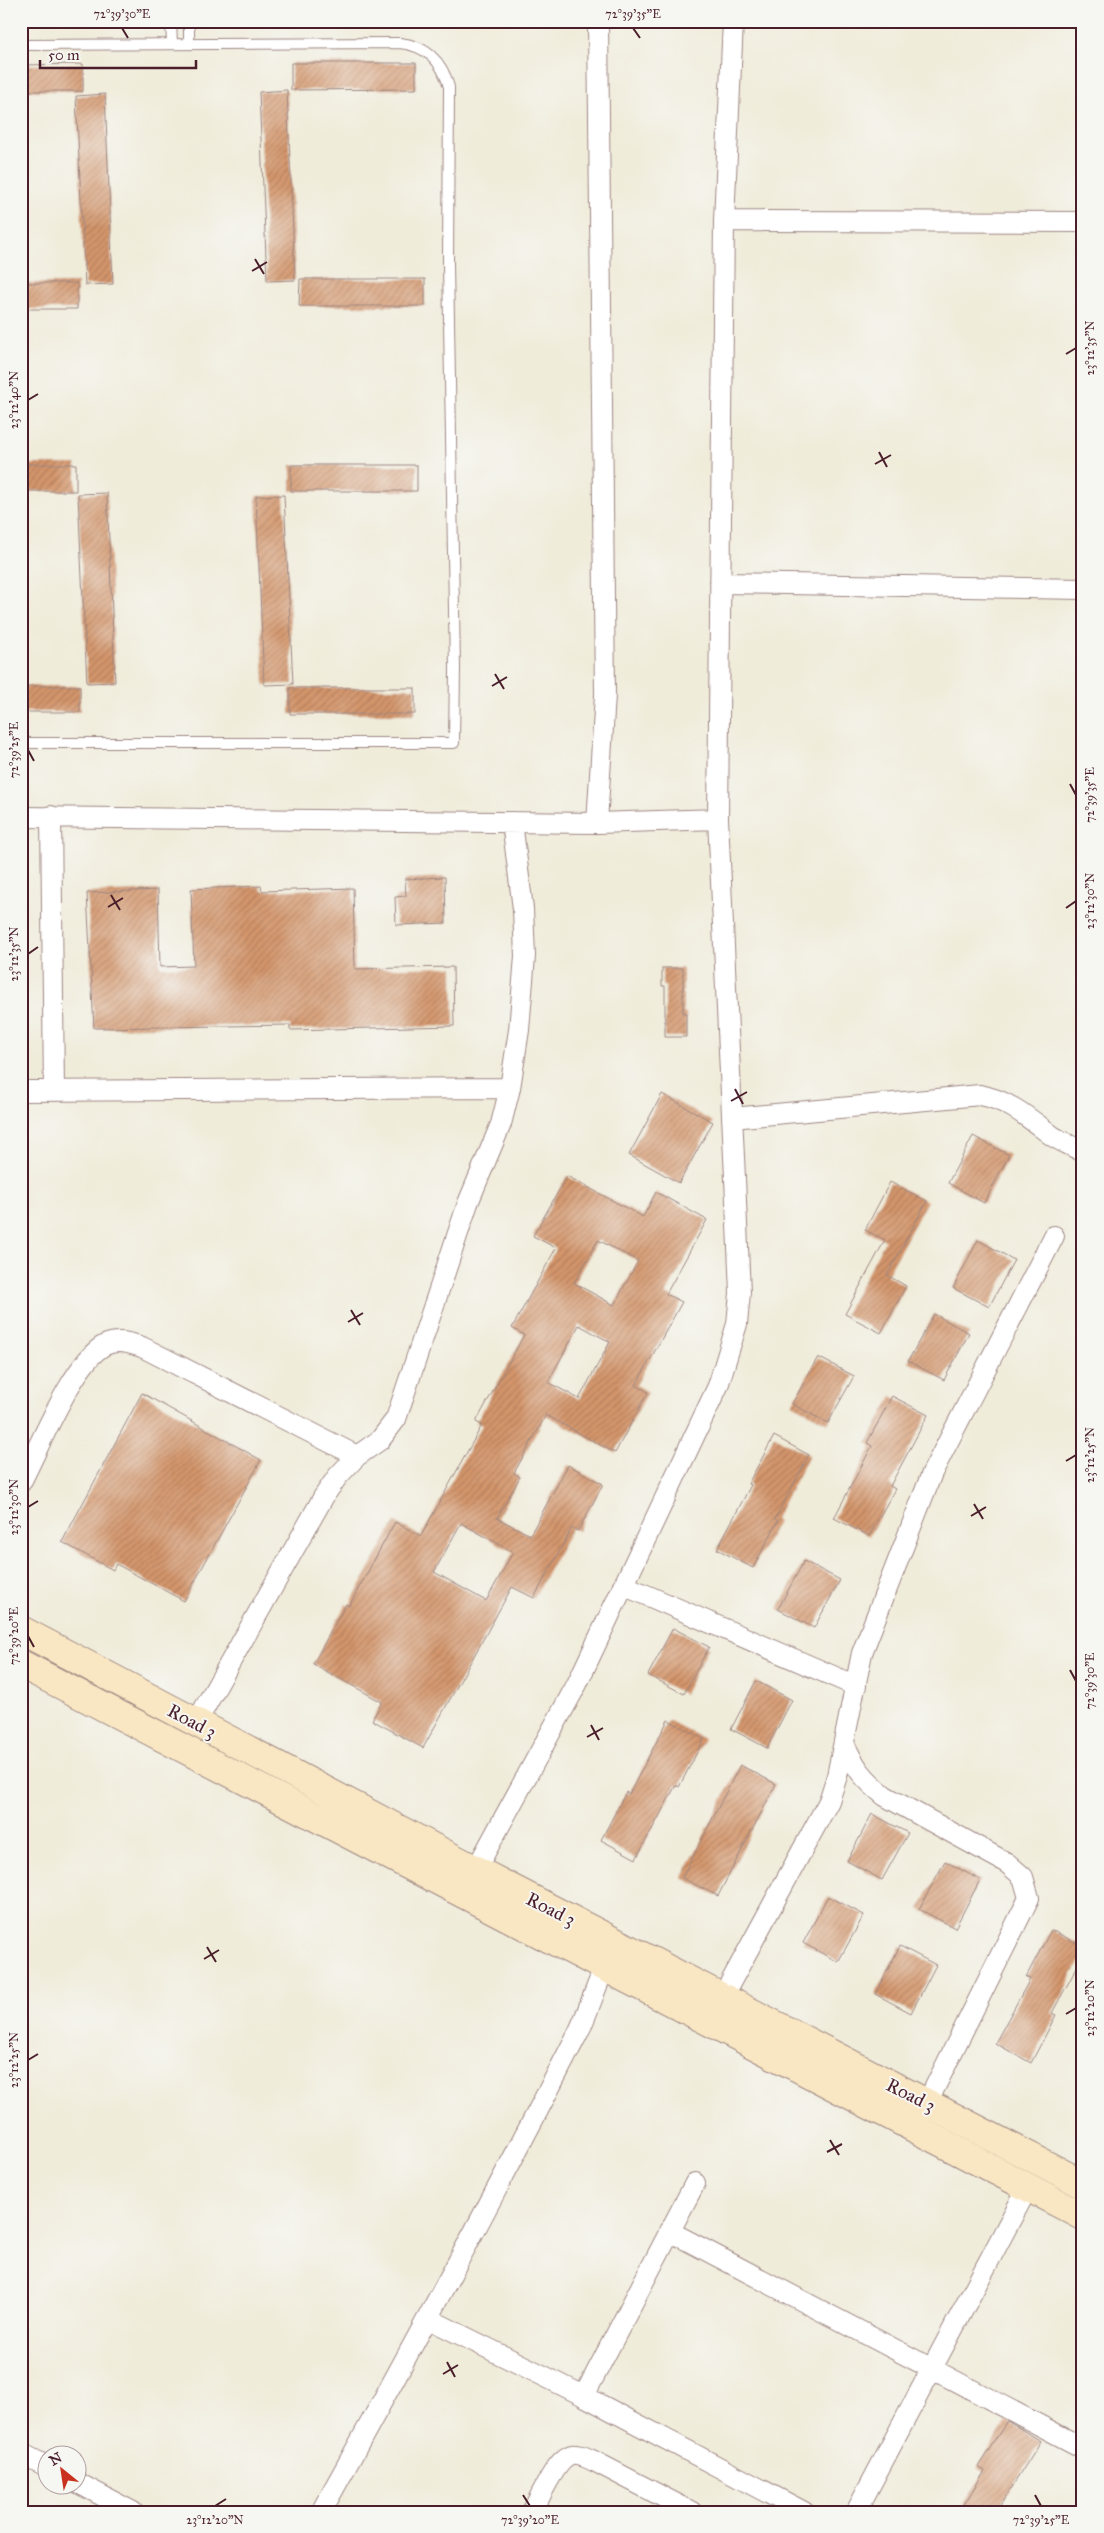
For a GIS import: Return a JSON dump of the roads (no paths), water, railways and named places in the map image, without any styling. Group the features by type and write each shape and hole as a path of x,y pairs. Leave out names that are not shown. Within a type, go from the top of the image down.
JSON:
{"street":[{"path":"597,823 605,695 598,21"},
{"path":"462,1893 577,1684 718,1386 737,1324 740,1293 718,819 724,221 733,21"},
{"path":"724,221 1083,222"},
{"path":"720,583 1083,589"},
{"path":"21,816 597,823 718,819"},
{"path":"51,816 54,1091"},
{"path":"196,1722 324,1496 338,1476 357,1456 380,1440 396,1420 468,1203 501,1124 510,1088 519,1030 525,956 523,909 512,822"},
{"path":"21,1092 510,1088"},
{"path":"732,1118 980,1095 993,1098 1012,1107 1035,1121 1052,1136 1083,1152"},
{"path":"722,1998 829,1801 844,1743 862,1653 932,1473 1054,1236"},
{"path":"21,1482 85,1362 105,1345 124,1341 142,1347 357,1456"},
{"path":"624,1586 856,1686"},
{"name":"Road 3","path":"21,1630 616,1944 1083,2184"},
{"name":"Road 3","path":"21,1664 1083,2216"},
{"path":"844,1743 855,1768 868,1782 885,1796 1007,1863 1023,1877 1029,1898 926,2103 915,2129"},
{"path":"321,2512 428,2319 579,2031 604,1967 616,1944"},
{"path":"584,2396 695,2183"},
{"path":"856,2512 930,2368 1028,2187"},
{"path":"669,2231 1083,2448"},
{"path":"428,2319 584,2396 804,2512"},
{"path":"21,2453 38,2462"},
{"path":"532,2512 562,2460 571,2455 583,2456 594,2461 692,2512"},
{"path":"88,2488 133,2512"}],"lane":[{"path":"171,21 172,44"},
{"path":"189,21 189,44"},
{"path":"21,45 400,43 415,45 429,52 438,61 446,75 449,87 448,264 455,668 454,744 21,743"}]}
